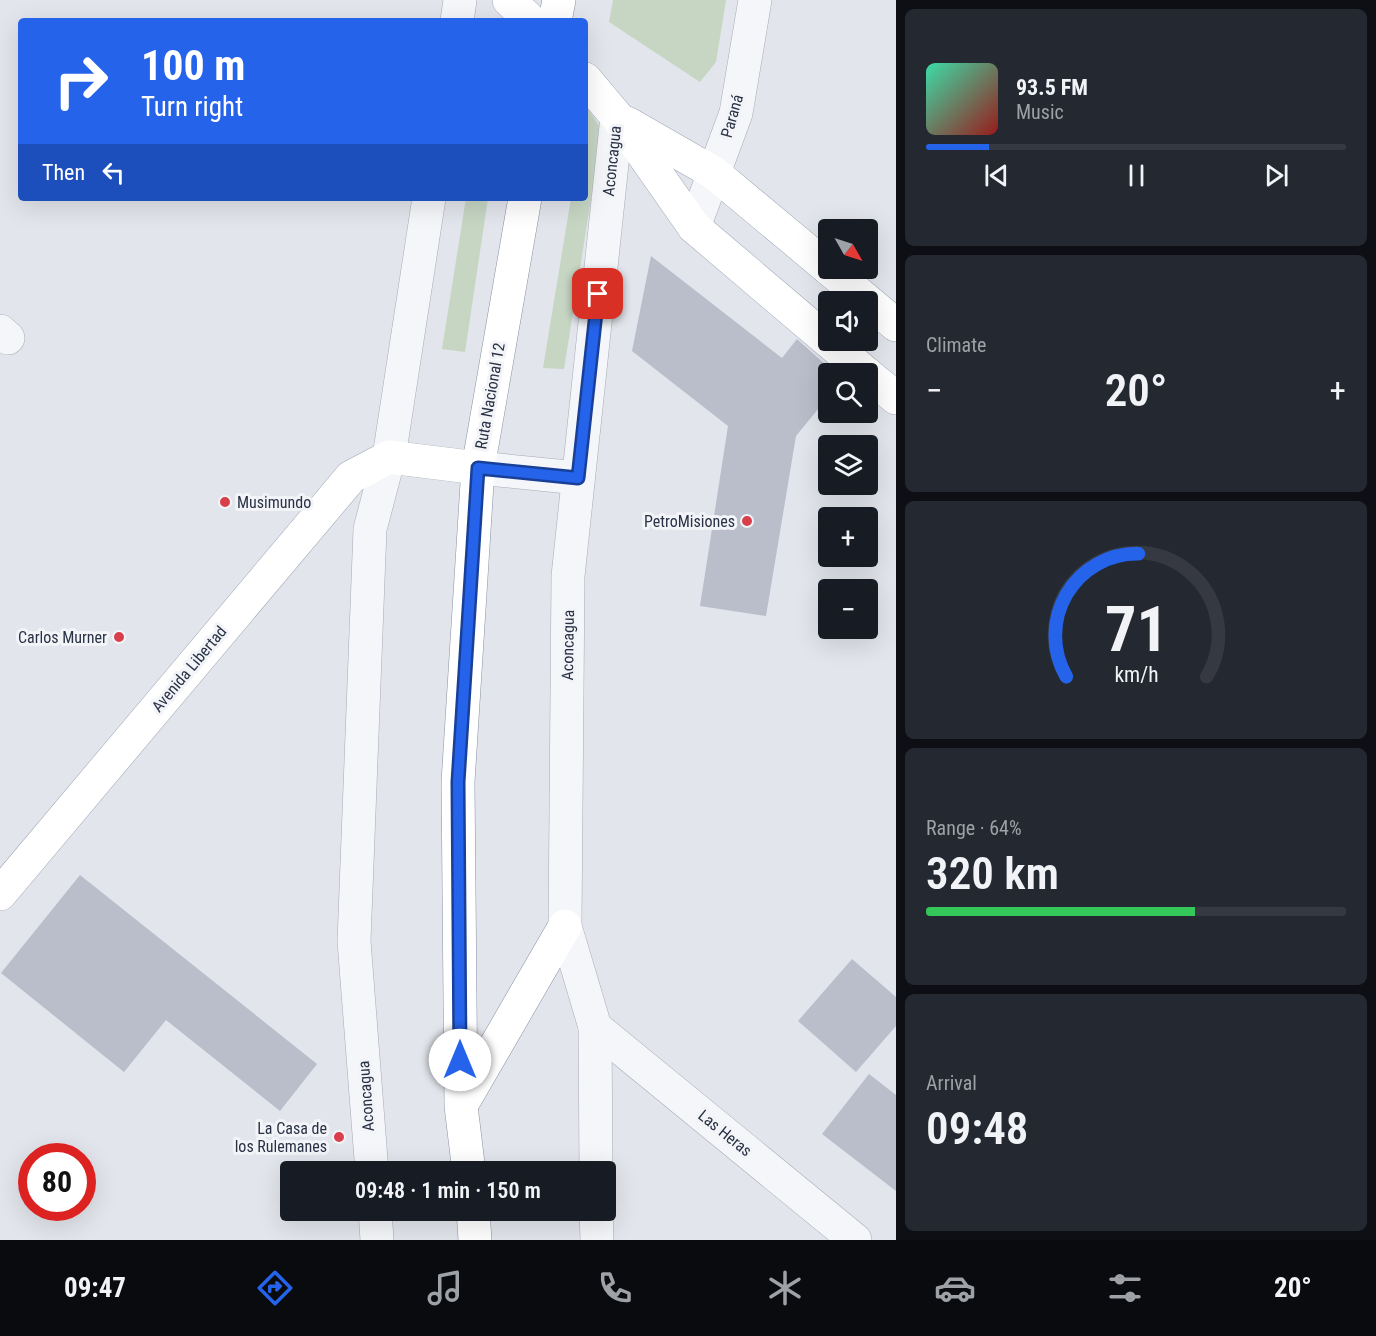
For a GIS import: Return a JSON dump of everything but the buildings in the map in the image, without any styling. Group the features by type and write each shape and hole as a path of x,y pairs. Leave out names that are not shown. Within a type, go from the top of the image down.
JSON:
{"main road":[{"path":"509,0 528,18"},
{"path":"556,18 559,0"},
{"path":"588,83 617,117 694,227 854,363"},
{"path":"617,117 714,173 818,260"},
{"name":"Ruta Nacional 12","path":"468,1161 461,1106 458,782 478,468 524,201"},
{"path":"841,279 896,325"},
{"path":"878,383 896,398"},
{"path":"389,457 478,468"},
{"name":"Avenida Libertad","path":"0,894 351,477 389,457"},
{"path":"461,1106 565,926"},
{"path":"474,1221 475,1240"}],"street":[{"path":"457,18 460,0"},
{"name":"Paraná","path":"694,227 736,113 755,0"},
{"name":"Aconcagua","path":"596,1161 595,1027 565,926 568,576 617,117"},
{"name":"Aconcagua","path":"371,1161 354,941 370,529 389,457 429,201"},
{"path":"478,468 578,478"},
{"name":"Las Heras","path":"595,1027 855,1240"},
{"path":"376,1221 377,1240"},
{"path":"596,1221 597,1240"}],"green space":[{"path":"613,0 726,0 716,62 700,82 609,22"},
{"path":"588,109 602,130 564,369 543,368 571,201 588,201"},
{"path":"466,201 488,201 465,352 442,349"}],"place":[{"name":"Musimundo","path":"225,502"},
{"name":"PetroMisiones","path":"747,521"},
{"name":"Carlos Murner","path":"119,637"},
{"name":"La Casa de los Rulemanes","path":"339,1137"}],"route":[{"path":"460,1060 458,782 478,468 578,478 598,294"}]}
